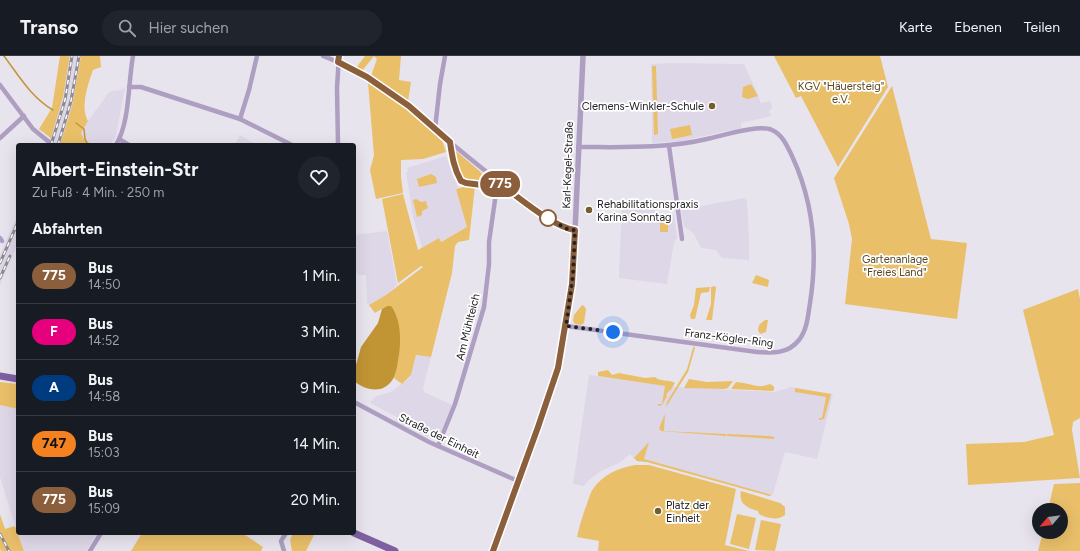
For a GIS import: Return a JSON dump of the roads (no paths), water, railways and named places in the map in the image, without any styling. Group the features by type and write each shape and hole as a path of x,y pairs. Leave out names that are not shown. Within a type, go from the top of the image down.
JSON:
{"main road":[{"path":"0,376 16,379"},
{"path":"356,534 394,551"}],"street":[{"path":"117,143 124,119 133,56"},
{"path":"240,119 257,56"},
{"path":"324,56 377,82 409,106 500,184 538,212 569,230 575,230"},
{"path":"338,143 339,56"},
{"path":"435,128 445,56"},
{"name":"Karl-Kegel-Straße","path":"493,551 548,398 560,357 566,326 573,275 583,56"},
{"path":"0,85 33,129 49,142"},
{"path":"129,87 141,88 240,119 288,143"},
{"path":"0,138 24,116"},
{"name":"Franz-Kögler-Ring","path":"566,326 770,353 780,352 798,342 807,324 814,264 813,228 806,192 785,143 773,130 757,128 687,144 669,146 578,147"},
{"path":"119,139 126,143"},
{"path":"669,146 682,239"},
{"name":"Am Mühlteich","path":"438,446 456,404 484,307 489,264 488,242 496,193 500,184"},
{"name":"Straße der Einheit","path":"356,403 438,446 518,481"},
{"path":"90,551 100,535"},
{"path":"284,551 281,541 285,535"}],"waterway":[{"path":"4,56 38,99 53,110"},
{"path":"76,123 84,129 87,143"}],"railway":[{"path":"52,143 65,100 72,56"},
{"path":"59,143 71,101 79,56"},
{"path":"0,263 16,227"},
{"path":"0,278 10,256"},
{"path":"0,534 9,551"}],"place":[{"name":"Clemens-Winkler-Schule","path":"712,106"},
{"name":"Rehabilitationspraxis Karina Sonntag","path":"589,210"},
{"name":"Platz der Einheit","path":"658,511"}],"park label":[{"name":"KGV \"Häuersteig\" e.V.","path":"841,92"},
{"name":"Gartenanlage \"Freies Land\"","path":"895,265"}]}
